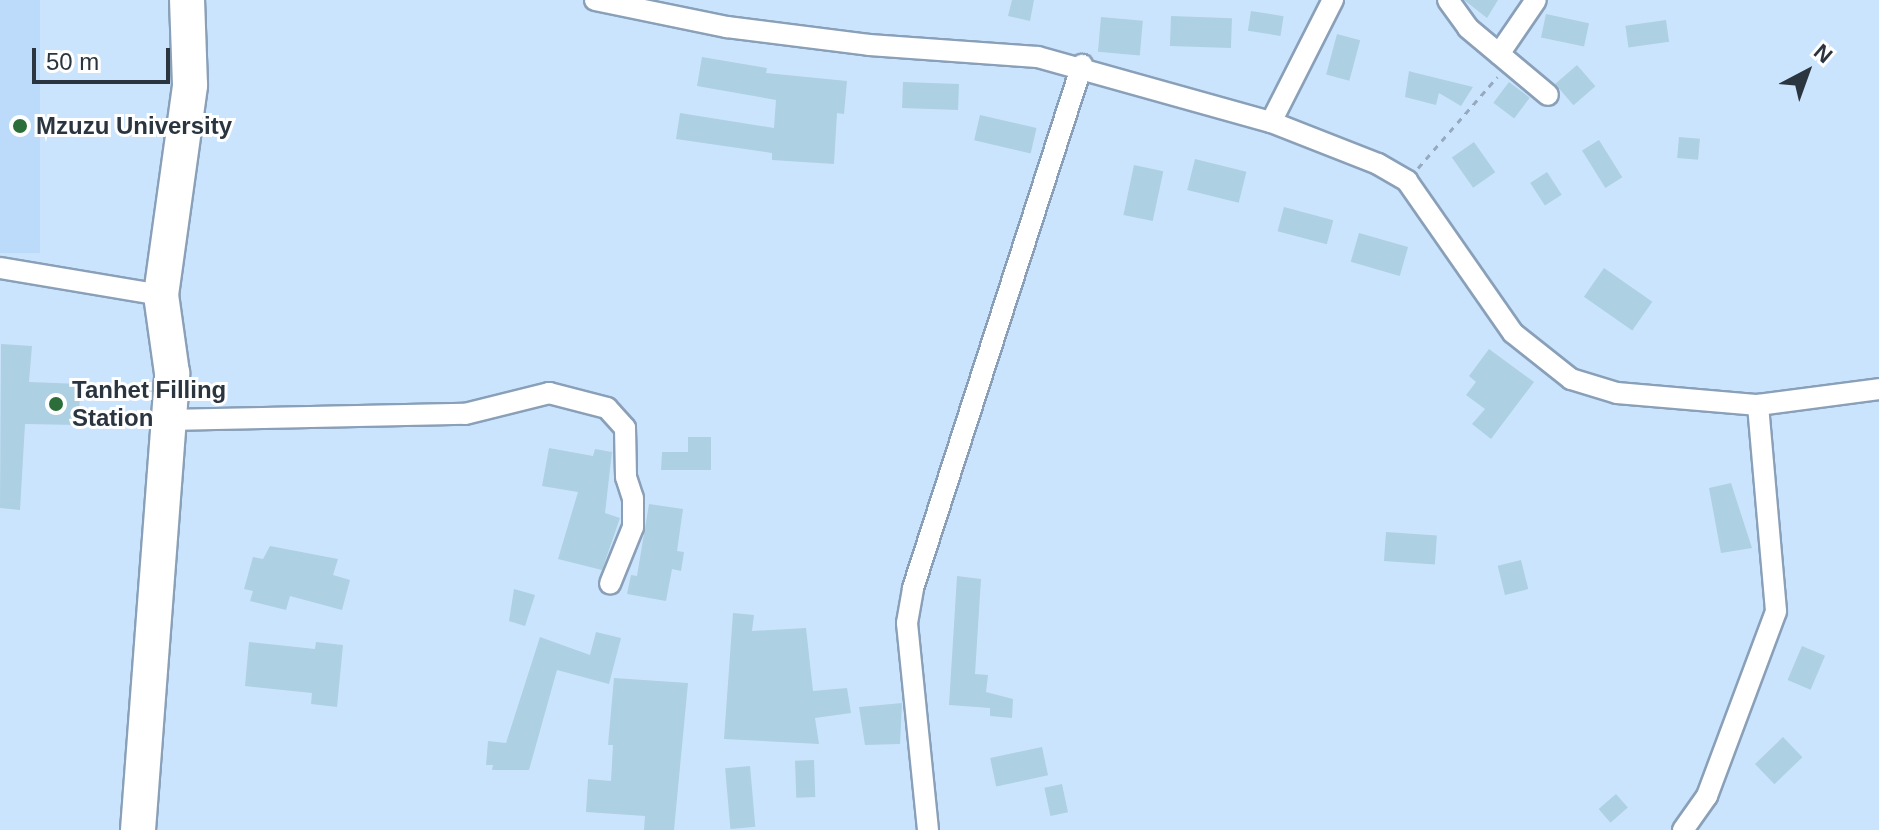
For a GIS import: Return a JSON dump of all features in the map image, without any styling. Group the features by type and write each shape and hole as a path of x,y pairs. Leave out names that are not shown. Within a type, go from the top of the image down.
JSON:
{"highway":[{"path":"138,830 172,373 161,295 190,85 187,0"}],"street":[{"path":"595,0 727,27 1082,65 1271,122 1378,164 1407,181 1513,333 1571,379 1617,393 1758,405 1879,389"},
{"path":"1271,122 1333,0"},
{"path":"1448,0 1458,19 1548,95"},
{"path":"1499,54 1536,0"},
{"path":"928,830 907,623 913,588 1082,65"},
{"path":"0,268 161,295"},
{"path":"168,420 465,414 549,393 607,408 620,417 625,428 626,477 633,498 633,527 610,584"},
{"path":"1683,830 1707,796 1776,611 1758,405"}],"path":[{"path":"1407,181 1501,72 1499,54"}],"shaded area":[{"name":"Mzuzu University","path":"0,0 40,0 40,253 0,253"}],"building":[{"path":"1012,0 1034,0 1030,21 1008,16"},
{"path":"1464,0 1498,0 1487,18"},
{"path":"1251,11 1284,16 1280,36 1248,31"},
{"path":"1546,14 1589,23 1584,47 1541,37"},
{"path":"1171,16 1232,18 1231,48 1170,46"},
{"path":"1101,17 1143,21 1140,56 1098,52"},
{"path":"1666,20 1669,42 1628,47 1625,26"},
{"path":"1337,34 1360,40 1349,81 1326,75"},
{"path":"702,57 767,68 766,73 847,81 844,114 837,113 834,164 772,160 772,153 676,139 680,113 774,128 776,100 697,86"},
{"path":"1577,65 1595,86 1573,105 1555,84"},
{"path":"1409,71 1473,87 1461,106 1439,93 1436,105 1405,97"},
{"path":"903,82 959,84 958,110 902,108"},
{"path":"1509,82 1530,98 1514,118 1493,103"},
{"path":"980,115 1037,128 1031,153 974,140"},
{"path":"1679,137 1700,139 1698,160 1677,158"},
{"path":"1599,140 1622,177 1605,188 1582,151"},
{"path":"1474,142 1495,172 1473,188 1452,157"},
{"path":"1195,159 1246,172 1239,203 1187,190"},
{"path":"1134,165 1163,171 1153,221 1123,215"},
{"path":"1547,172 1562,195 1545,206 1530,183"},
{"path":"1284,207 1333,220 1327,244 1278,231"},
{"path":"1359,233 1408,247 1400,276 1351,262"},
{"path":"1604,268 1652,302 1632,331 1584,297"},
{"path":"1,344 32,346 29,382 80,384 79,425 25,424 20,510 0,508"},
{"path":"1489,349 1534,382 1491,439 1472,424 1485,409 1466,395 1476,382 1469,376"},
{"path":"688,437 711,437 711,470 661,470 662,452 688,452"},
{"path":"549,448 593,456 595,449 612,452 605,513 620,518 602,570 558,559 578,492 542,486"},
{"path":"1731,483 1752,548 1721,553 1709,488"},
{"path":"649,504 683,509 677,551 684,552 681,571 672,569 666,601 627,594 631,575 637,576"},
{"path":"1386,532 1437,536 1435,564 1384,561"},
{"path":"270,546 338,559 333,575 350,580 342,610 290,596 286,610 250,601 253,591 244,589 253,557 263,559"},
{"path":"1521,560 1528,589 1505,595 1498,566"},
{"path":"957,576 981,579 975,674 988,675 986,692 1013,699 1012,718 990,716 990,708 949,705"},
{"path":"514,589 535,595 525,626 509,621"},
{"path":"733,613 754,615 752,631 806,628 813,691 847,688 851,713 815,718 819,744 724,739"},
{"path":"596,632 621,638 609,684 557,670 529,770 492,770 493,765 486,765 488,741 506,743 540,637 590,655"},
{"path":"249,642 315,649 316,642 343,645 337,707 311,704 312,693 245,686"},
{"path":"1802,646 1825,656 1811,690 1788,680"},
{"path":"614,678 688,683 674,830 644,830 645,816 586,812 588,779 611,781 613,745 608,745"},
{"path":"902,703 900,744 865,745 859,707"},
{"path":"1783,737 1802,757 1774,784 1755,764"},
{"path":"1042,747 1048,775 996,786 990,758"},
{"path":"814,760 815,797 796,798 795,761"},
{"path":"750,766 755,827 730,829 725,768"},
{"path":"1062,784 1068,812 1050,816 1044,788"},
{"path":"1616,794 1628,808 1610,823 1599,809"}],"place":[{"name":"Mzuzu University","path":"20,126"},
{"name":"Tanhet Filling Station","path":"56,404"}]}
